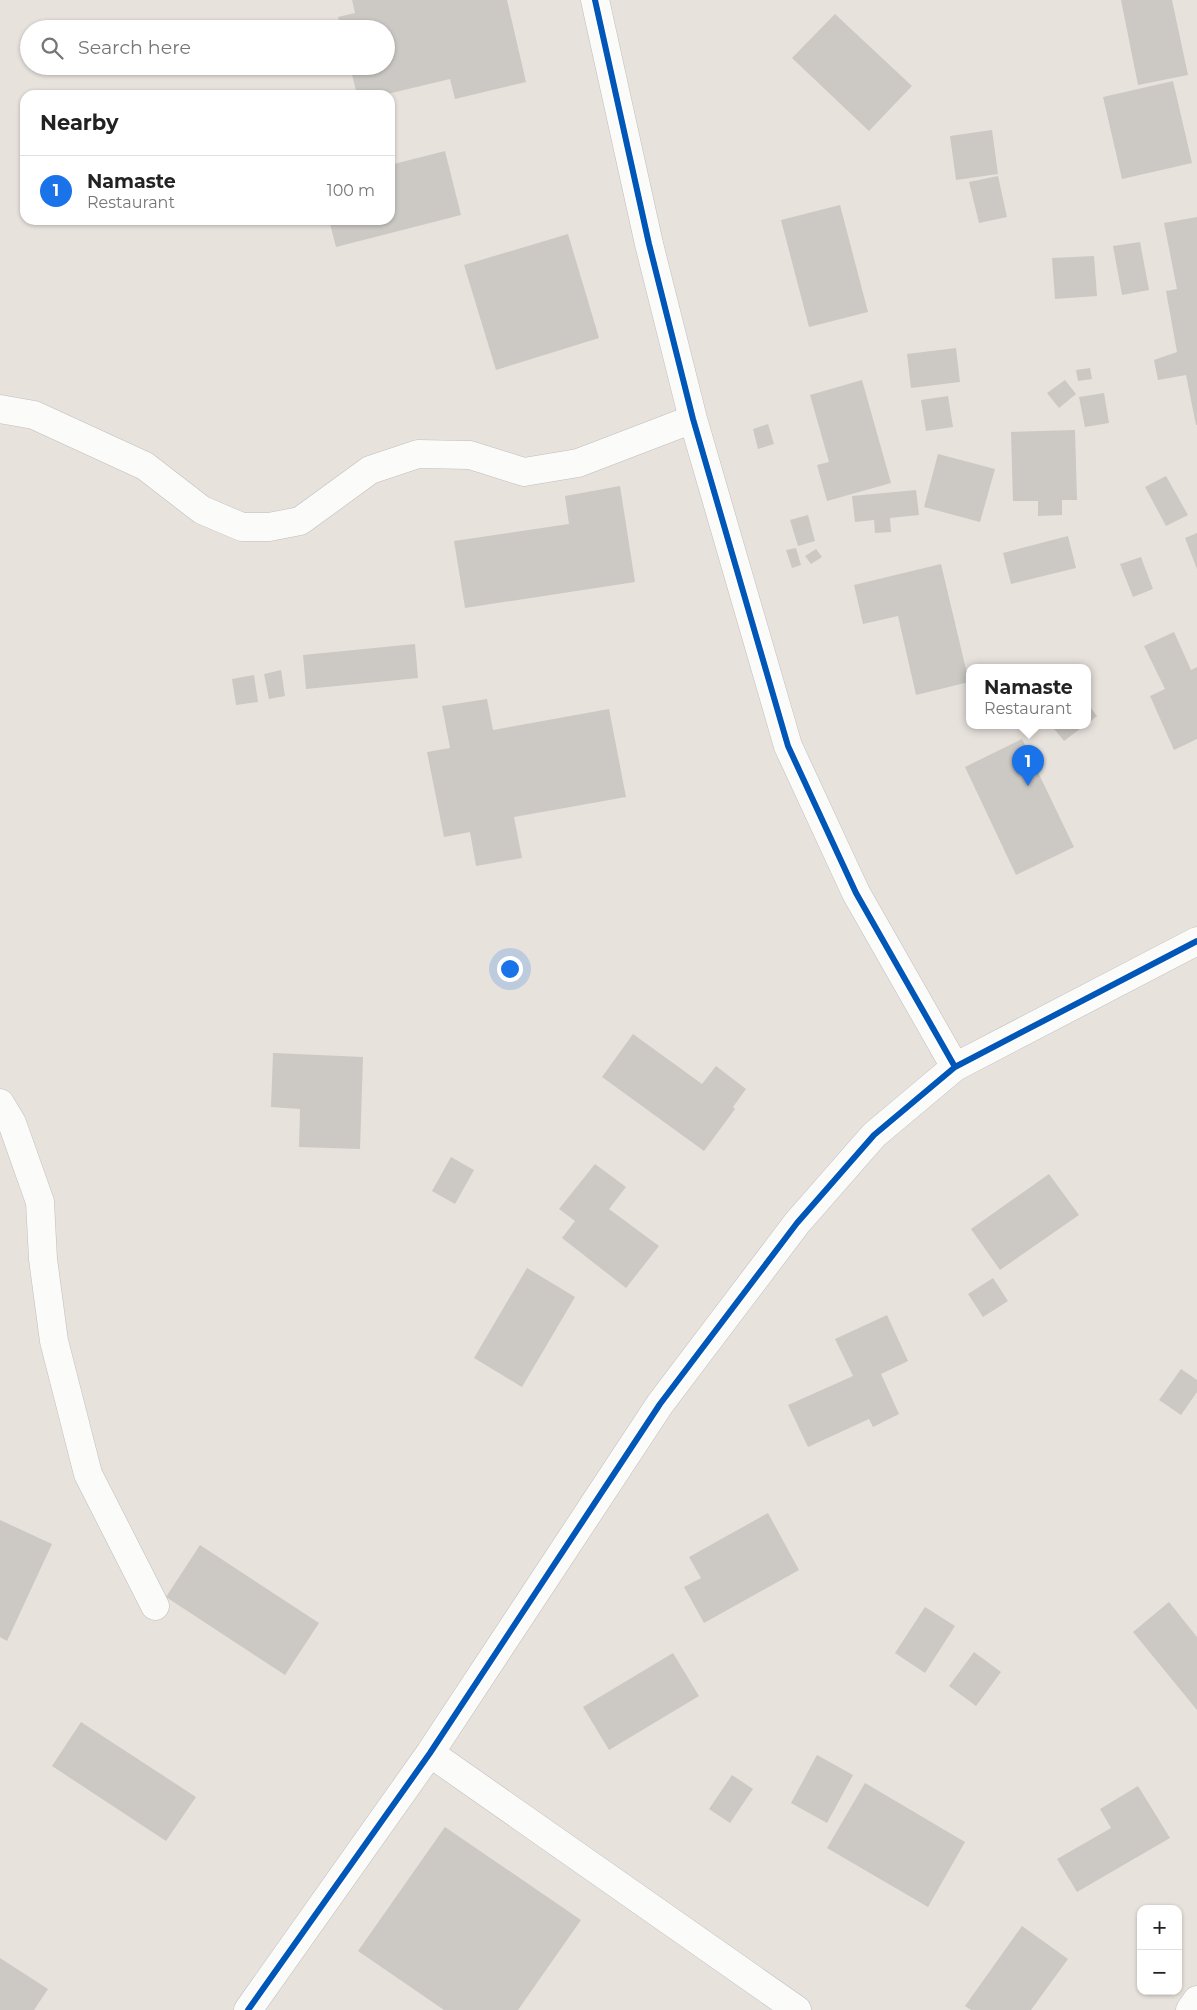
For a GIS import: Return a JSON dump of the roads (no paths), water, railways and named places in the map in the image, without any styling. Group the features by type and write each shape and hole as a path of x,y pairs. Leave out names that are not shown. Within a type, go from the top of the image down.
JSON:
{"street":[{"path":"595,0 649,244 693,419 788,746 856,893 954,1067"},
{"path":"0,409 34,415 145,466 202,510 242,527 269,527 300,521 370,470 418,454 470,455 524,472 578,463 693,419"},
{"path":"248,2010 430,1753 660,1404 797,1223 874,1135 954,1067 1197,941"},
{"path":"0,1103 12,1123 40,1202 43,1259 54,1341 88,1474 155,1606"},
{"path":"430,1753 797,2010"},
{"path":"1190,2010 1197,2000"}],"place":[{"name":"Namaste","path":"1028,786"}]}
